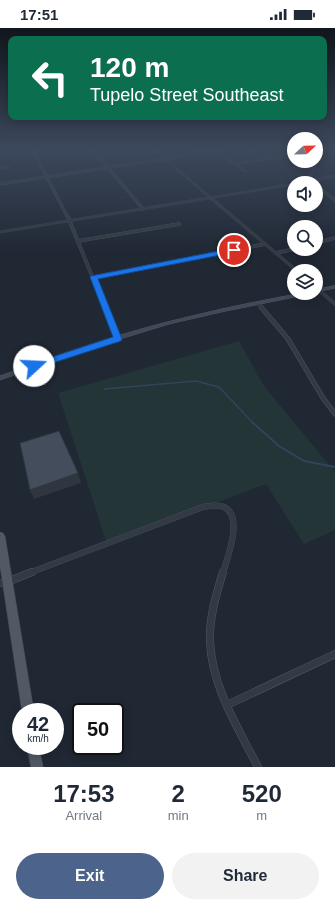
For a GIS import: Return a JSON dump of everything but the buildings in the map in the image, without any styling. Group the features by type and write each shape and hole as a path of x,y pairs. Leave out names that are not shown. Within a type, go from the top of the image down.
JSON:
{"main road":[{"path":"323,289 335,287"},
{"path":"0,378 51,360 192,317 287,298"},
{"path":"0,536 3,583 26,703"},
{"path":"35,755 37,767"}],"street":[{"path":"0,184 10,182"},
{"path":"49,182 70,221 118,339"},
{"path":"120,182 143,209"},
{"path":"192,182 289,264"},
{"path":"0,232 287,185"},
{"path":"323,191 335,200"},
{"path":"78,241 178,224"},
{"path":"323,241 335,238"},
{"path":"94,277 265,244"},
{"path":"276,253 287,251"},
{"path":"323,295 335,304"},
{"path":"259,304 291,343 314,381 320,395 335,414"},
{"path":"3,583 203,507 217,504 229,509 232,515 234,529 233,538 215,606 210,639 211,654 214,671 227,704 258,767"},
{"path":"227,704 335,654"}],"shaded area":[{"path":"239,341 264,386 335,472 335,530 304,544 266,484 107,544 58,393"}],"waterway":[{"path":"104,389 196,381 219,387 252,422"},
{"path":"252,422 279,446 304,461 335,467"}],"route":[{"path":"34,366 118,339 94,277 234,250"}]}
